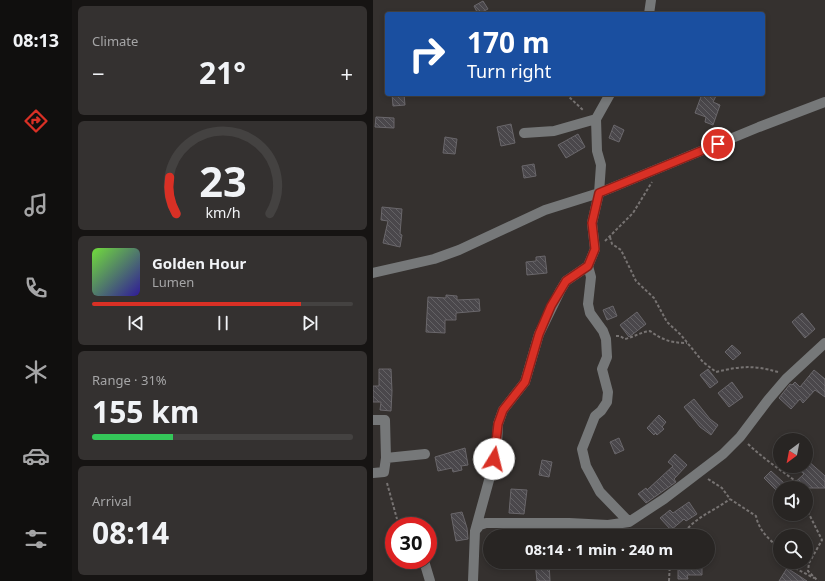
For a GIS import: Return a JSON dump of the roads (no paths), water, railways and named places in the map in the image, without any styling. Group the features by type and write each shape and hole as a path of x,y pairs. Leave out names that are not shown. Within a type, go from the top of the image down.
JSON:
{"street":[{"path":"649,12 651,0"},
{"path":"473,581 475,531 491,473 497,445 498,424 503,410 525,382 539,334 560,291 566,281 588,266 595,249 592,223 599,193 601,165 597,151 594,119 609,96"},
{"path":"373,273 434,259 459,250 545,210 599,193 759,127 825,102"},
{"path":"525,133 553,131 594,119"},
{"path":"588,266 591,277 588,304 590,313 603,331 606,339 607,357 602,369 608,392 607,402 601,411 595,416 582,449 586,466 601,492 629,522"},
{"path":"475,531 480,525 486,523 569,523 608,525 629,522 700,473 741,437 768,400 786,380 825,343"},
{"path":"373,420 385,420 386,458 384,472 373,473"},
{"path":"386,458 425,454"},
{"path":"426,569 430,581"}]}
